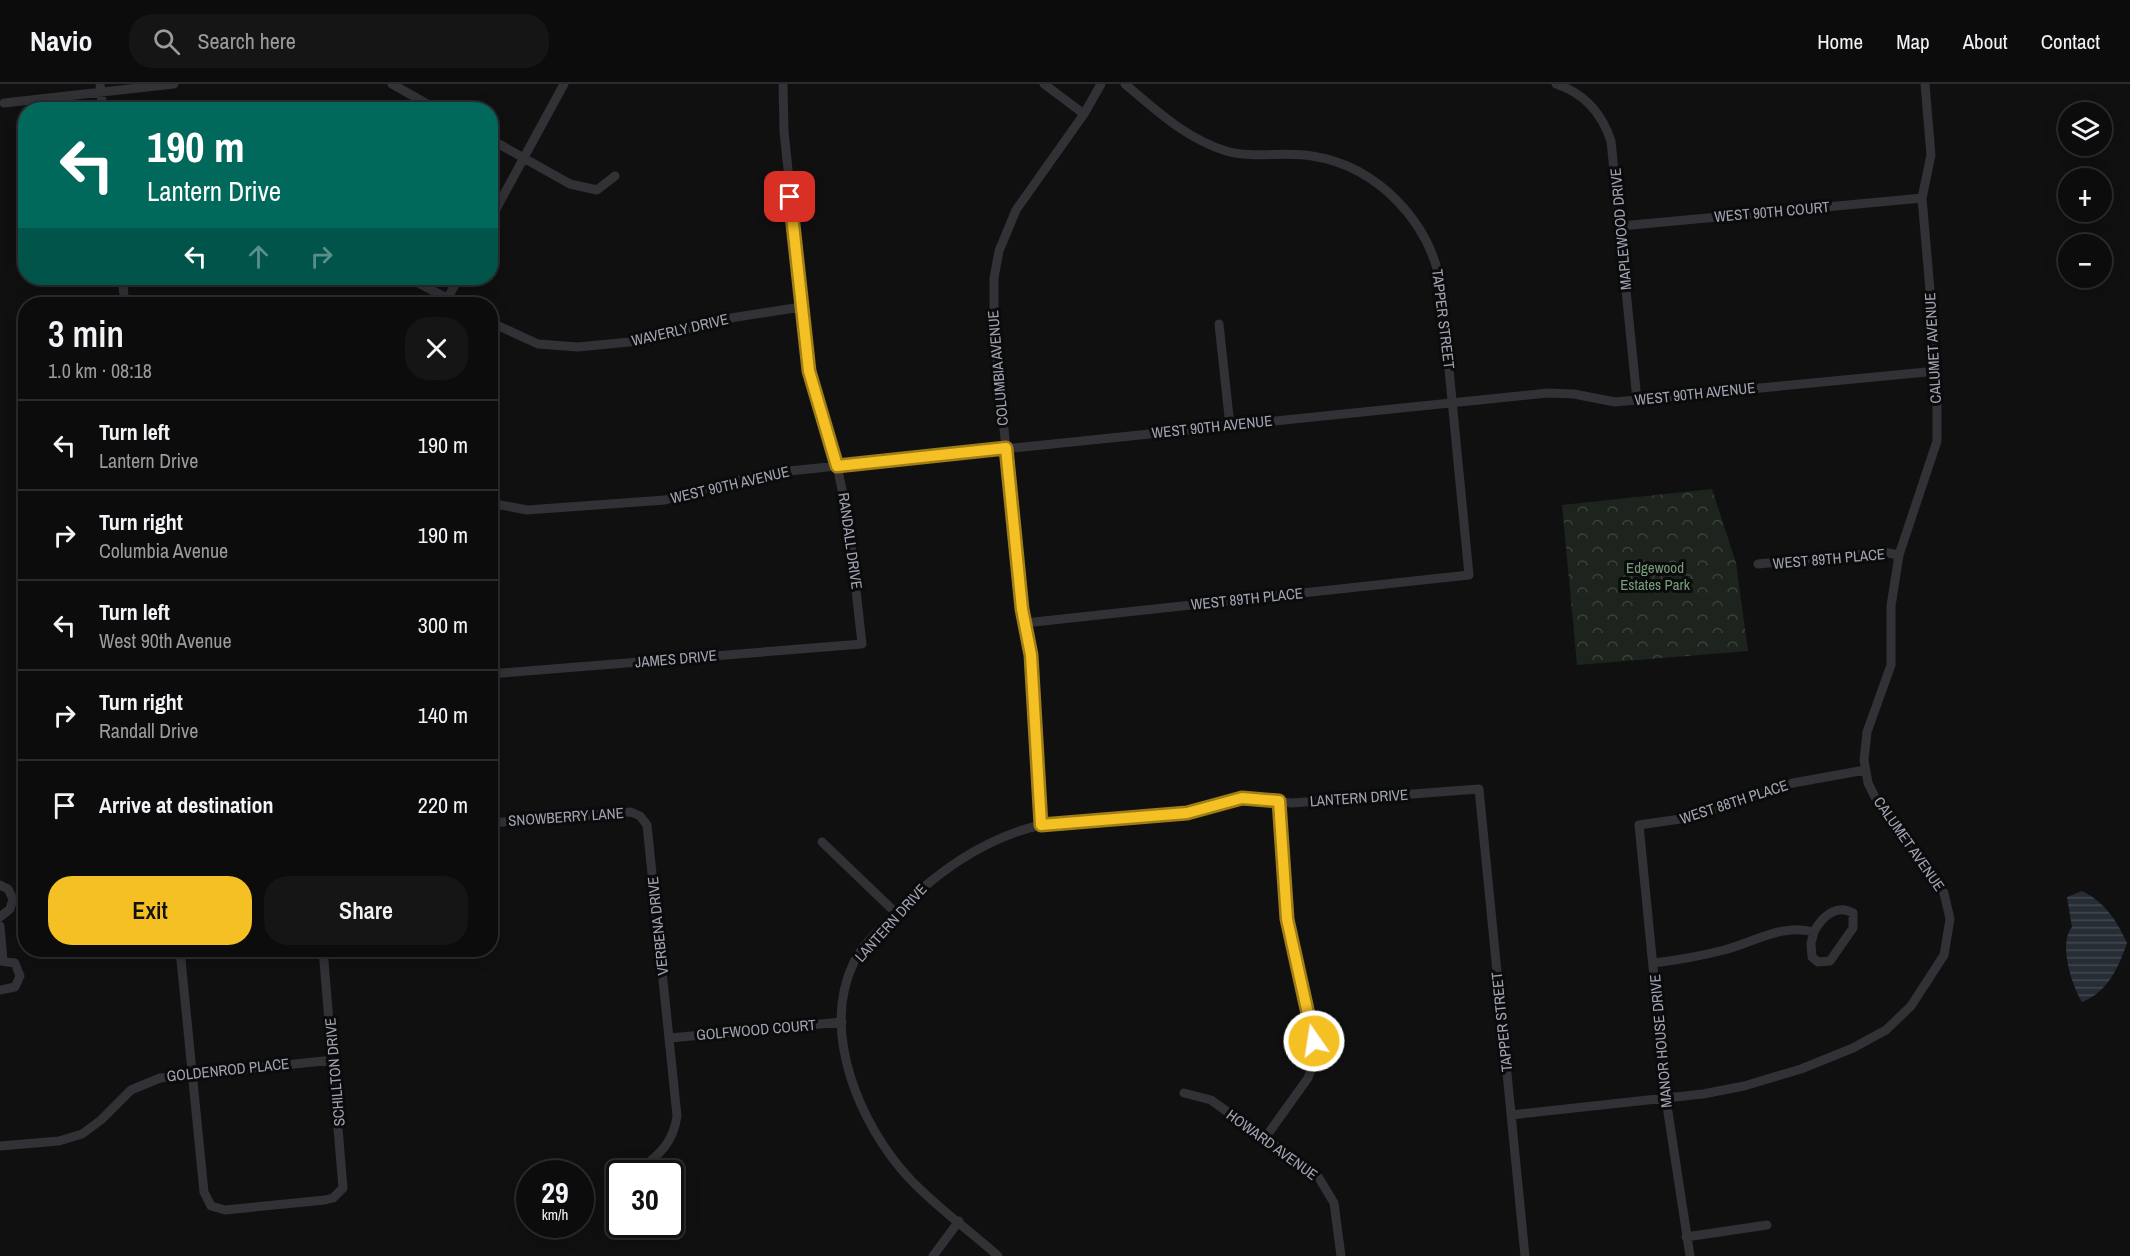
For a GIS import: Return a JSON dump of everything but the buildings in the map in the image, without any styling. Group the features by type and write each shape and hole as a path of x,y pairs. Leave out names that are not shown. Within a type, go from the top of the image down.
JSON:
{"street":[{"path":"4,103 101,89 174,84"},
{"path":"392,84 424,102"},
{"path":"498,205 564,84"},
{"name":"RANDALL DRIVE","path":"783,84 784,131 810,379 837,466 850,526 862,644"},
{"path":"1044,84 1084,114"},
{"name":"COLUMBIA AVENUE","path":"1041,825 1031,655 1025,622 1006,448 993,315 994,278 999,251 1023,196 1084,114 1101,84"},
{"name":"TAPPER STREET","path":"1125,84 1191,137 1235,153 1295,154 1328,159 1360,174 1406,209 1425,236 1436,264 1453,403 1469,575"},
{"name":"MAPLEWOOD DRIVE","path":"1556,84 1570,90 1588,103 1608,132 1614,157 1637,400"},
{"name":"CALUMET AVENUE","path":"1511,1115 1666,1099 1766,1080 1810,1066 1861,1044 1886,1030 1899,1019 1937,966 1950,931 1950,919 1944,893 1879,805 1865,770 1867,732 1892,665 1891,606 1899,555 1937,441 1937,371 1922,198 1931,155 1925,84"},
{"path":"498,143 570,184 597,190 615,176"},
{"name":"WEST 90TH COURT","path":"1621,226 1922,198"},
{"path":"420,285 438,297"},
{"name":"WAVERLY DRIVE","path":"498,326 538,344 578,347 650,340 718,320 801,307"},
{"path":"1219,324 1230,426"},
{"name":"WEST 90TH AVENUE","path":"498,504 526,510 665,500 765,474 1556,393 1606,402 1937,371"},
{"name":"WEST 89TH PLACE","path":"1758,564 1883,552 1899,555"},
{"name":"WEST 89TH PLACE","path":"1025,622 1469,575"},
{"name":"JAMES DRIVE","path":"498,673 862,644"},
{"name":"WEST 88TH PLACE","path":"1639,825 1664,823 1699,815 1793,783 1865,770"},
{"name":"TAPPER STREET","path":"1479,789 1526,1256"},
{"name":"LANTERN DRIVE","path":"998,1256 908,1178 871,1125 852,1079 842,1022 842,996 854,963 896,913 929,881 961,860 1004,837 1041,825 1187,813 1242,798 1279,801 1341,801 1479,789"},
{"path":"1265,1138 1304,1086 1312,1071 1316,1056 1287,919 1279,801"},
{"name":"SNOWBERRY LANE","path":"498,822 625,812 640,816"},
{"name":"VERBENA DRIVE","path":"640,816 648,830 678,1108 672,1139 664,1150 652,1160"},
{"name":"MANOR HOUSE DRIVE","path":"1639,825 1666,1099 1690,1256"},
{"path":"822,842 896,913"},
{"path":"0,885 8,889 13,899 10,909 0,917"},
{"path":"1837,909 1846,909 1853,913 1855,920 1853,928 1830,961 1818,962 1812,957 1811,943 1814,932 1820,922 1837,909"},
{"path":"0,926 2,960 15,963 20,976 15,987 0,990"},
{"path":"1654,963 1725,950 1781,930 1795,928 1814,932"},
{"path":"181,957 192,1074"},
{"name":"SCHILLTON DRIVE","path":"192,1074 204,1192 211,1206 218,1210 236,1209 325,1200 339,1194 345,1182 324,957"},
{"name":"GOLFWOOD COURT","path":"670,1038 842,1022"},
{"name":"GOLDENROD PLACE","path":"0,1146 71,1138 96,1125 123,1096 142,1084 160,1078 333,1060"},
{"name":"HOWARD AVENUE","path":"1184,1093 1211,1100 1315,1175 1330,1192 1336,1209 1341,1256"},
{"path":"933,1256 958,1221"},
{"path":"1686,1237 1767,1225"}],"green space":[{"name":"Edgewood Estates Park","path":"1712,489 1736,563 1748,651 1577,665 1562,505"}],"shaded area":[{"path":"2082,891 2104,906 2127,943 2116,970 2105,986 2091,998 2082,1002 2074,986 2068,964 2066,943 2072,927 2067,897"}],"route":[{"path":"790,197 809,371 837,466 1006,448 1022,609 1031,655 1041,825 1187,813 1242,798 1279,801 1287,919 1314,1041"}]}
